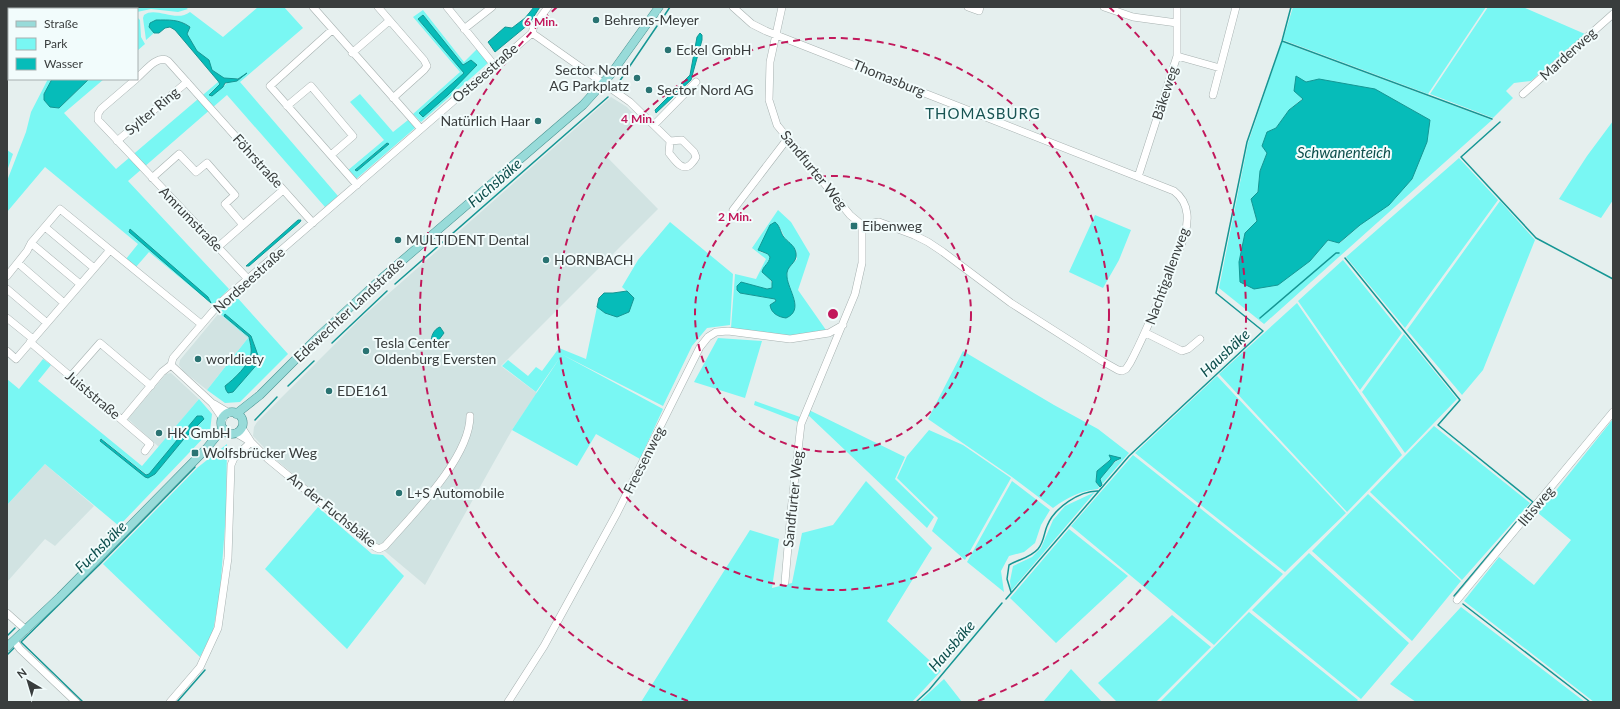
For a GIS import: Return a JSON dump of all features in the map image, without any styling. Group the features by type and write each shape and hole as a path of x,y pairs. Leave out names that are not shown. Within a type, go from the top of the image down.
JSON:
{"main road":[{"name":"Edewechter Landstraße","path":"7,647 60,597 232,423 354,304 583,105 604,83 628,52 659,7"}],"street":[{"path":"313,7 352,53 421,129"},
{"path":"378,7 424,60 427,66 393,98"},
{"path":"447,7 494,65"},
{"path":"464,29 492,7"},
{"path":"532,33 534,26 548,7"},
{"name":"Thomasburg","path":"733,7 752,24 766,31 1138,177"},
{"name":"Sandfurter Weg","path":"782,7 769,68 769,100 777,125 850,215 862,225 862,263 855,294 801,424 785,582"},
{"path":"968,7 980,9"},
{"path":"1104,7 1133,17 1177,23"},
{"name":"Bäkeweg","path":"1138,177 1177,56 1177,7"},
{"path":"1214,95 1236,7"},
{"name":"Marderweg","path":"1523,94 1613,14"},
{"path":"352,53 389,21"},
{"path":"332,30 270,86 357,184"},
{"name":"Ostseestraße","path":"336,202 532,33 630,102 670,141"},
{"path":"1177,56 1220,68"},
{"name":"Sylter Ring","path":"138,76 160,58 165,58 202,99"},
{"name":"Sylter Ring","path":"134,80 101,109 98,114 98,120 100,124 134,159"},
{"name":"Sylter Ring","path":"117,141 187,82"},
{"path":"654,125 696,82"},
{"path":"287,106 311,86 353,136 331,155"},
{"name":"Föhrstraße","path":"202,99 313,223"},
{"path":"733,210 788,138"},
{"path":"152,178 179,154 196,172 207,163 235,195 225,204 243,224"},
{"name":"Amrumstraße","path":"134,159 248,279"},
{"name":"Nachtigallenweg","path":"862,225 879,222 914,235 943,252 1011,303 1107,364 1122,371 1126,369 1130,363 1146,332 1180,247 1187,223 1185,205 1180,196 1174,191 1138,177"},
{"path":"218,247 283,190"},
{"name":"Nordseestraße","path":"122,420 162,372 171,366 174,358 220,304 336,202"},
{"path":"7,276 27,251 31,242 60,209 202,324"},
{"path":"45,226 94,268"},
{"path":"31,242 80,284"},
{"path":"7,351 16,359 110,250"},
{"path":"18,263 64,303"},
{"path":"7,290 47,323"},
{"name":"Juiststraße","path":"7,318 71,376 150,444 145,451"},
{"name":"Freesenweg","path":"508,702 544,646 617,513 700,347 708,337 716,332 728,331 763,337 790,339 829,333 843,325"},
{"name":"Nachtigallenweg","path":"1146,332 1182,351 1188,350 1200,339"},
{"path":"71,376 100,343 151,386"},
{"path":"171,366 232,423"},
{"name":"Iltisweg","path":"1458,600 1613,412"},
{"name":"An der Fuchsbäke","path":"232,423 268,459 379,549 385,546 430,493 456,459 470,427 470,416"},
{"path":"170,702 200,666 218,628 228,558 231,465 234,458 251,442"},
{"path":"7,613 26,630"},
{"path":"14,641 20,649 76,702"}],"shaded area":[{"path":"611,97 627,107 639,120 605,155 658,209 501,366 537,393 512,430 425,585 274,458 253,436 254,427 257,422 361,318"},
{"path":"219,313 248,338 207,390 183,371 179,365 180,360"},
{"path":"171,373 199,399 159,447 128,419 166,374"},
{"path":"45,464 94,506 55,546 45,539 7,582 7,505"}],"green space":[{"path":"48,7 80,7 79,8 47,8"},
{"path":"98,7 185,7 188,9 178,12 151,9 138,12 138,8"},
{"path":"258,7 284,7 303,28 240,82 338,196 325,207 227,95 128,181 229,289 213,305 149,252 136,267 126,259 138,244 45,167 7,212 7,181 26,132 31,112 47,80 51,80 44,94 50,107 59,108 88,80 103,80 64,113 116,169 218,82 220,84 210,93 223,87 228,82 237,81 243,76 234,79 226,79 211,70 209,60 197,51 187,34 190,27 180,22 170,21 149,26 154,33 146,40 143,18 144,15 154,12 179,16 190,12 223,37"},
{"path":"1293,7 1486,7 1428,94 1283,40"},
{"path":"1488,7 1523,7 1585,34 1531,81 1514,83 1506,91 1513,98 1493,118 1430,94"},
{"path":"423,10 464,62 477,49 488,63 421,122 413,114 460,72 413,17"},
{"path":"138,18 140,20 141,37 145,44 138,50"},
{"path":"1282,42 1492,120 1264,324 1219,288 1248,143","holes":["1319,79 1400,103 1430,120 1412,179 1340,243 1328,240 1310,261 1239,262 1245,233 1257,221 1251,199 1258,192 1260,171 1267,153 1267,132 1276,128 1289,110 1303,98 1306,82"]},
{"path":"360,94 393,132 408,120 415,128 355,180 347,171 384,140 350,102","holes":["384,145 388,145 357,171 355,170"]},
{"path":"1613,121 1613,200 1601,218 1559,199 1587,156"},
{"path":"7,150 13,154 7,171"},
{"path":"1459,158 1498,200 1405,328 1346,257"},
{"path":"1500,201 1535,240 1483,370 1462,395 1407,330"},
{"path":"778,210 791,222 810,254 798,290 826,330 793,336 768,335 731,328 735,274 756,279 766,259 752,248","holes":["779,226 785,238 796,250 797,259 787,270 787,279 790,291 770,308 776,300 775,299 740,293 772,288 773,286 770,279 762,270 768,263 770,257 768,254 760,252 759,248 765,238"]},
{"path":"1095,215 1131,230 1119,260 1103,288 1069,272"},
{"path":"670,222 733,274 730,325 707,328 692,346 663,406 561,354 663,409 640,459 596,434 577,466 512,430 561,356 536,392 502,366 508,360 528,376 536,367 542,371 559,348 586,359 597,307 605,313 634,298 622,287 638,260"},
{"path":"1343,260 1402,333 1360,390 1298,301"},
{"path":"235,295 288,354 240,402 225,403 207,390 248,338 219,313","holes":["224,316 251,336 260,361 238,385 225,386 237,376 247,363 251,354 251,346 249,338"]},
{"path":"1297,303 1402,455 1347,512 1219,374"},
{"path":"1404,334 1457,399 1405,453 1362,392"},
{"path":"718,338 762,341 745,398 694,382"},
{"path":"963,351 1054,405 1098,429 1129,453 1102,485 1100,479 1112,465 1119,460 1111,459 1097,471 1096,482 1099,487 1101,486 1098,489 1085,491 1074,495 1053,508 1012,477 928,419"},
{"path":"43,359 51,365 38,381 142,466 199,399 212,414 210,431 119,526 45,464 7,505 7,379 19,389","holes":["102,439 147,475 153,471 167,452 183,440 155,474 145,477 100,441"]},
{"path":"1217,376 1346,513 1285,572 1135,453"},
{"path":"755,401 800,417 798,422 754,405"},
{"path":"809,410 905,457 895,479 934,517 927,528 807,414"},
{"path":"1613,419 1613,702 1594,702 1464,601 1499,557 1534,585 1571,540 1538,513"},
{"path":"1434,426 1530,503 1462,580 1370,492"},
{"path":"929,430 963,445 1011,478 965,560 932,531 938,518 897,478 907,456"},
{"path":"227,444 226,513 220,592 213,631 200,657 103,564 197,468"},
{"path":"1133,455 1283,574 1214,645 1071,526"},
{"path":"866,481 932,548 887,621 941,671 912,702 641,702 750,530 779,539 772,588 792,583 802,533 833,525"},
{"path":"1012,481 1050,510 1041,525 1035,543 1024,552 1009,556 1001,571 1004,592 967,562"},
{"path":"1095,492 1011,591 1010,581 1013,566 1032,557 1041,548 1053,520 1065,506"},
{"path":"1368,494 1461,581 1412,641 1312,551"},
{"path":"318,507 372,554 383,555 404,576 347,649 265,569"},
{"path":"1069,529 1128,576 1056,643 1010,598"},
{"path":"1309,553 1409,643 1361,699 1252,610"},
{"path":"1461,607 1585,702 1416,702 1390,684"},
{"path":"1249,612 1358,700 1356,702 1160,702"},
{"path":"1172,615 1211,647 1156,702 1117,702 1098,683"},
{"path":"1071,669 1102,702 1043,702"},
{"path":"944,679 962,702 919,702"}],"water":[{"path":"534,7 540,7 529,24 495,52 488,42 505,27 512,28 525,18"},
{"path":"423,15 463,65 471,60 477,65 448,95 423,117 419,113 464,73 418,19"},
{"path":"156,20 178,21 190,27 187,34 197,51 209,60 212,70 224,78 238,79 247,73 237,81 225,83 223,87 212,96 209,95 220,84 218,81 175,30 170,27 165,28 159,33 154,33 149,27 150,23"},
{"path":"700,33 702,35 702,40 691,80 656,113 655,110 690,75 697,37"},
{"name":"Schwanenteich","path":"1296,76 1306,82 1319,79 1375,89 1430,120 1427,142 1412,179 1389,205 1360,225 1339,243 1328,240 1310,261 1278,285 1254,289 1240,282 1239,262 1245,233 1257,221 1251,199 1258,192 1260,171 1267,153 1262,146 1267,132 1276,128 1289,110 1303,99 1294,91"},
{"path":"51,80 88,80 59,108 50,107 44,100 44,94"},
{"path":"387,143 389,144 357,171 355,170"},
{"path":"298,220 301,220 249,266 246,266"},
{"path":"775,222 783,236 794,248 796,253 795,260 789,267 787,273 788,282 795,305 792,314 786,318 780,317 773,312 770,305 776,301 775,299 740,293 737,290 737,286 741,282 767,289 772,288 772,281 762,272 770,257 768,254 758,250 770,225"},
{"path":"130,229 208,297 211,303 129,232"},
{"path":"627,291 634,298 629,312 617,317 605,313 597,307 599,298 604,293"},
{"path":"225,314 251,336 260,361 233,392 228,393 225,386 237,376 247,363 250,358 251,350 249,337 224,316"},
{"path":"440,327 444,333 435,345 431,342 433,333"},
{"path":"197,416 202,416 204,419 183,440 155,474 148,478 100,441 101,439 146,475 149,474"},
{"path":"1109,455 1121,458 1115,461 1100,479 1102,485 1100,487 1096,482 1097,471 1111,459"}],"waterway":[{"name":"Fuchsbäke","path":"662,19 670,7"},
{"name":"Hausbäke","path":"1006,599 1129,456 1263,331 1216,293 1247,142 1282,41 1291,7"},
{"name":"Fuchsbäke","path":"619,82 657,26"},
{"path":"1282,41 1492,119"},
{"name":"Fuchsbäke","path":"395,284 608,97"},
{"path":"1500,122 1461,157 1536,238 1613,279"},
{"path":"1260,318 1336,253 1339,253"},
{"path":"1345,258 1460,400 1438,425 1533,502 1454,596"},
{"name":"Fuchsbäke","path":"332,343 387,291"},
{"name":"Fuchsbäke","path":"288,386 314,361"},
{"name":"Fuchsbäke","path":"255,420 277,397"},
{"name":"Fuchsbäke","path":"83,702 21,642 195,467"},
{"path":"1011,592 1007,579 1009,565 1028,556 1038,549 1042,543 1050,519 1068,501 1092,491 1099,491"},
{"name":"Hausbäke","path":"916,702 929,690 1002,603"},
{"path":"1463,604 1590,702"},
{"path":"7,636 15,628"},
{"name":"Fuchsbäke","path":"7,655 14,648"},
{"path":"177,702 205,670"}],"place":[{"name":"Behrens-Meyer","path":"596,20"},
{"name":"Eckel GmbH","path":"668,50"},
{"name":"Sector Nord AG Parkplatz","path":"637,78"},
{"name":"Sector Nord AG","path":"649,90"},
{"name":"Natürlich Haar","path":"538,121"},
{"name":"Eibenweg","path":"854,226"},
{"name":"MULTIDENT Dental","path":"398,240"},
{"name":"HORNBACH","path":"546,260"},
{"name":"Tesla Center Oldenburg Eversten","path":"366,351"},
{"name":"worldiety","path":"198,359"},
{"name":"EDE161","path":"329,391"},
{"name":"HK GmbH","path":"159,433"},
{"name":"Wolfsbrücker Weg","path":"195,453"},
{"name":"L+S Automobile","path":"399,493"}],"district":[{"name":"THOMASBURG","path":"983,114"}]}
